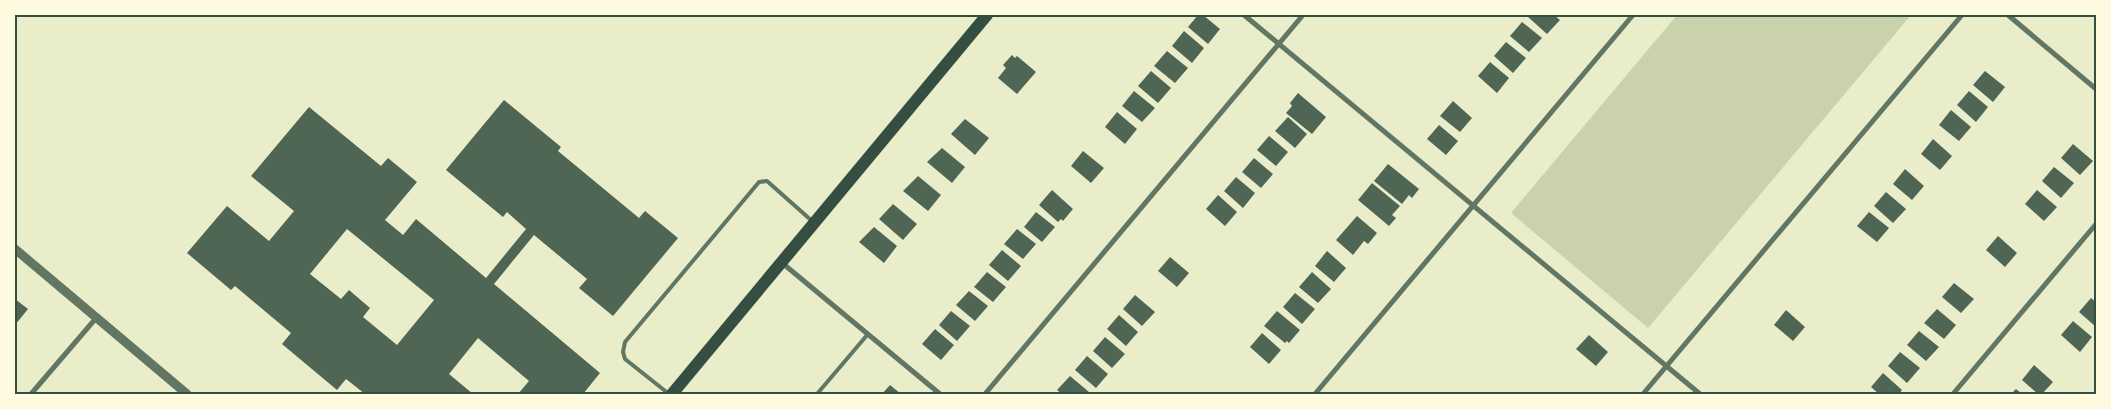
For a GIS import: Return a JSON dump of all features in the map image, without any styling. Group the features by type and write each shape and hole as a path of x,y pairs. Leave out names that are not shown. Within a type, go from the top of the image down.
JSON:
{"main road":[{"path":"670,394 988,15"}],"street":[{"path":"1244,15 1700,394"},
{"path":"985,394 1304,15"},
{"path":"1315,394 1633,15"},
{"path":"1643,394 1962,15"},
{"path":"2008,15 2096,89"},
{"path":"1953,394 2096,224"},
{"path":"15,250 187,394"},
{"path":"781,262 940,394"},
{"path":"31,394 97,317"}],"lane":[{"path":"670,394 625,359 625,342 759,182 767,181 814,223"},
{"path":"817,394 868,334"}],"green space":[{"path":"1677,15 1911,15 1648,328 1511,213"}],"building":[{"path":"1198,15 1203,15 1220,29 1208,44 1188,27"},
{"path":"1530,15 1554,15 1560,20 1547,34 1528,17"},
{"path":"1522,22 1542,38 1529,52 1510,36"},
{"path":"1184,31 1204,48 1192,63 1172,46"},
{"path":"1506,42 1526,58 1513,73 1494,56"},
{"path":"1167,51 1188,68 1175,83 1154,66"},
{"path":"1012,55 1015,58 1017,56 1036,72 1017,94 998,78 1006,68 1003,65"},
{"path":"1490,62 1509,78 1497,93 1478,76"},
{"path":"1151,71 1171,88 1158,103 1138,86"},
{"path":"1985,71 2005,87 1993,102 1973,85"},
{"path":"1134,91 1155,108 1142,122 1122,106"},
{"path":"1969,91 1988,107 1976,122 1957,105"},
{"path":"1298,93 1326,117 1312,134 1286,113 1292,106 1290,103"},
{"path":"504,100 561,147 558,151 639,218 645,211 678,238 613,316 579,288 587,279 534,235 494,284 600,373 583,394 518,394 529,381 478,338 449,374 473,394 365,394 346,379 337,390 282,344 291,333 235,286 231,290 187,253 227,206 269,241 294,211 251,176 309,107 381,166 388,158 417,182 385,220 403,235 416,219 486,278 526,229 507,212 503,217 446,170","holes":["347,229 434,300 397,345 363,317 370,308 349,290 341,299 310,274"]},
{"path":"1453,101 1472,118 1460,132 1440,116"},
{"path":"1951,110 1971,127 1959,141 1939,125"},
{"path":"1117,112 1137,129 1125,144 1105,127"},
{"path":"1288,117 1307,134 1295,148 1275,131"},
{"path":"965,119 989,138 975,155 951,134"},
{"path":"1439,125 1458,141 1446,155 1427,139"},
{"path":"1269,136 1288,152 1276,166 1257,150"},
{"path":"1933,139 1952,156 1940,170 1921,154"},
{"path":"2073,144 2093,161 2080,175 2061,158"},
{"path":"942,148 965,167 952,183 927,162"},
{"path":"1083,151 1104,168 1091,183 1071,166"},
{"path":"1254,158 1273,174 1261,188 1242,172"},
{"path":"1388,164 1419,189 1412,198 1409,195 1402,204 1374,181"},
{"path":"2054,167 2074,183 2061,198 2042,181"},
{"path":"1905,169 1924,186 1912,200 1893,184"},
{"path":"918,176 941,195 928,211 903,191"},
{"path":"1236,177 1255,193 1243,208 1224,191"},
{"path":"1372,183 1400,206 1392,215 1396,218 1389,226 1358,200"},
{"path":"1052,190 1073,209 1063,221 1061,219 1058,222 1039,205"},
{"path":"2037,190 2057,207 2044,221 2025,204"},
{"path":"1886,192 1906,209 1893,223 1874,206"},
{"path":"1218,195 1237,212 1225,226 1206,209"},
{"path":"893,204 917,224 903,240 879,219"},
{"path":"1036,212 1055,227 1042,242 1024,227"},
{"path":"1869,212 1889,228 1877,242 1857,226"},
{"path":"1357,216 1377,233 1368,244 1364,241 1353,255 1336,240"},
{"path":"874,227 897,246 884,263 859,242"},
{"path":"1017,229 1036,244 1023,259 1004,244"},
{"path":"1998,236 2017,253 2005,267 1986,250"},
{"path":"1002,250 1021,266 1008,281 989,265"},
{"path":"1327,251 1346,268 1334,282 1315,266"},
{"path":"1170,257 1189,273 1177,287 1158,271"},
{"path":"987,272 1006,287 993,302 974,287"},
{"path":"1312,272 1331,289 1318,303 1299,287"},
{"path":"1954,283 1974,299 1961,313 1942,297"},
{"path":"969,291 988,306 975,321 956,305"},
{"path":"1295,293 1315,309 1302,324 1283,307"},
{"path":"1135,295 1155,312 1142,326 1123,309"},
{"path":"2091,298 2096,302 2096,327 2079,312"},
{"path":"15,299 28,309 15,325"},
{"path":"1937,309 1956,325 1944,339 1924,323"},
{"path":"1786,310 1805,327 1793,341 1774,325"},
{"path":"951,311 970,326 957,341 939,325"},
{"path":"1277,311 1300,330 1289,343 1287,341 1285,343 1264,326"},
{"path":"1119,315 1138,332 1126,346 1107,329"},
{"path":"2073,321 2092,337 2080,352 2061,335"},
{"path":"935,329 954,345 941,360 922,344"},
{"path":"1919,331 1939,347 1926,361 1907,345"},
{"path":"1262,333 1281,350 1269,364 1250,347"},
{"path":"1589,335 1608,352 1596,366 1576,349"},
{"path":"1105,337 1125,354 1112,368 1093,351"},
{"path":"1900,352 1920,368 1907,383 1888,366"},
{"path":"1087,356 1108,374 1096,388 1075,370"},
{"path":"2034,365 2053,382 2042,394 2038,394 2022,380"},
{"path":"1883,373 1902,390 1899,394 1879,394 1871,387"},
{"path":"1070,376 1089,392 1087,394 1062,394 1057,390"},
{"path":"890,385 901,394 882,394"},
{"path":"2016,389 2022,394 2011,394"}]}
